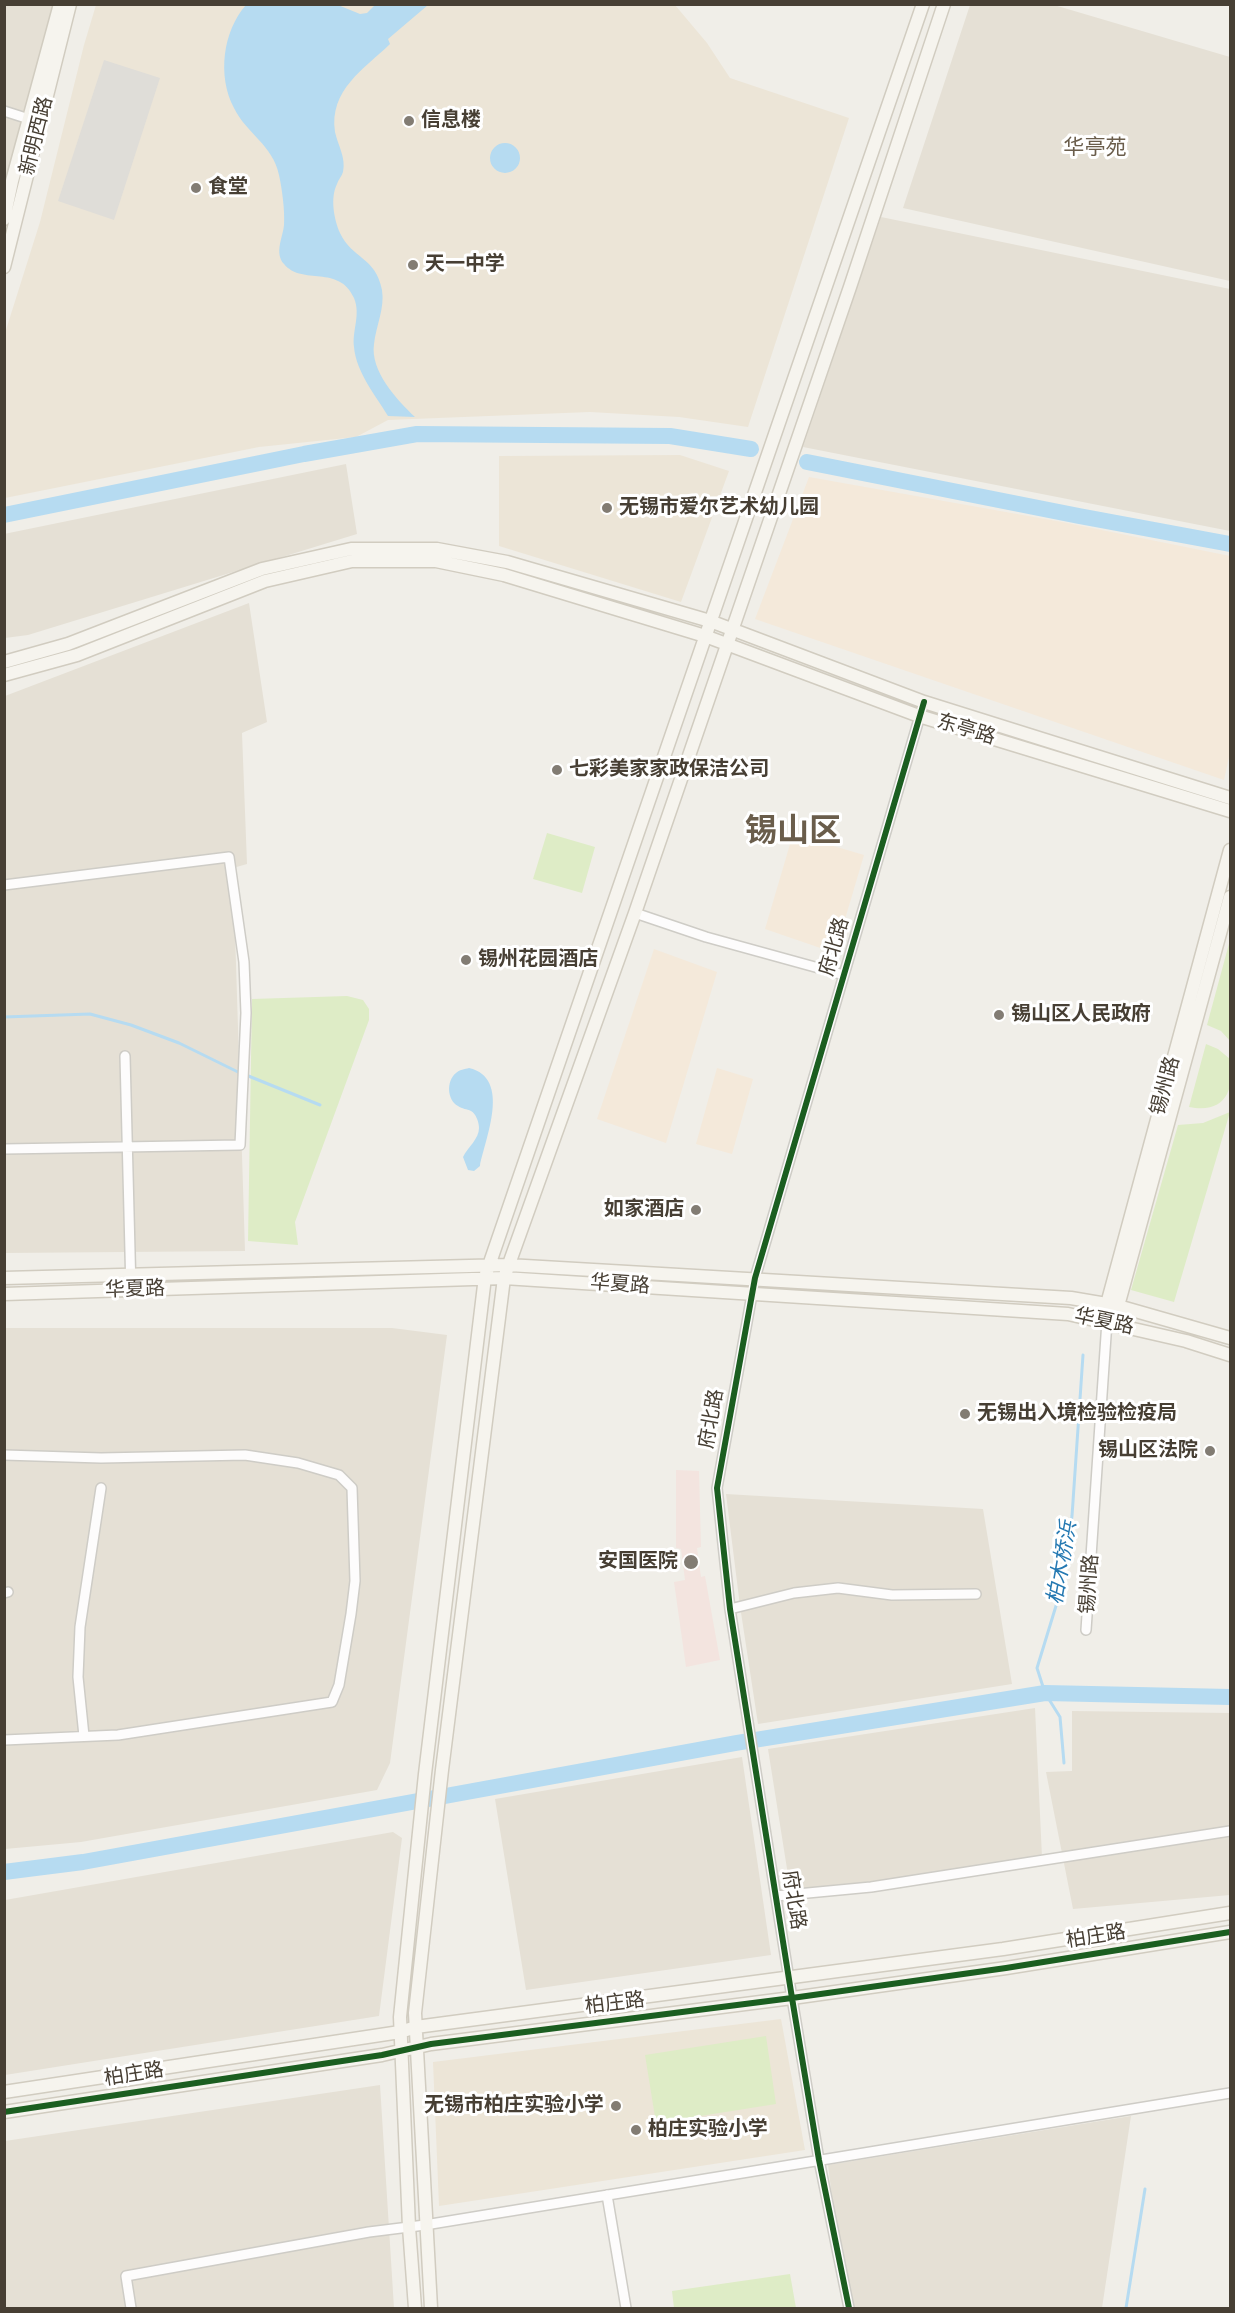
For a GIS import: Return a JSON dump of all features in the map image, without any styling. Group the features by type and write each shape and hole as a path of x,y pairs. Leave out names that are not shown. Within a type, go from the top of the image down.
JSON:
{"main road":[{"name":"新明西路","path":"4,219 12,181 60,4"},
{"name":"新明西路","path":"4,267 69,4"},
{"path":"415,2308 409,2227 400,2017 425,1774 487,1271 922,4"},
{"path":"431,2308 415,2013 442,1770 506,1272 634,914 945,4"},
{"name":"东亭路","path":"4,662 68,644 261,569 351,549 437,549 507,562 710,621 924,702 1230,798"},
{"name":"东亭路","path":"26,670 77,655 265,581 352,561 436,561 504,574 705,636 919,716 1230,811"},
{"path":"4,675 26,670"},
{"path":"4,685 26,670"},
{"name":"锡州路","path":"1113,1305 1230,850"},
{"name":"锡州路","path":"1107,1322 1230,897"},
{"name":"华夏路","path":"4,1294 131,1291 487,1271"},
{"name":"华夏路","path":"4,1278 487,1271 755,1278 1071,1298 1113,1305 1230,1338"},
{"name":"华夏路","path":"506,1272 751,1294 1068,1314 1186,1341 1230,1355"},
{"name":"柏庄路","path":"4,2092 400,2032 416,2027 1003,1949 1230,1912"},
{"name":"柏庄路","path":"4,2112 401,2052 431,2044 792,1998 1006,1968 1230,1932"}],"street":[{"path":"4,111 29,119"},
{"name":"府北路","path":"849,2308 819,2160 792,1998 730,1609 717,1488 755,1278 924,702"},
{"path":"4,885 229,857 244,962 246,1013 240,1145 4,1149"},
{"path":"634,914 706,937 844,975"},
{"path":"125,1056 131,1291"},
{"name":"锡州路","path":"1086,1630 1107,1322"},
{"path":"4,1455 101,1458 245,1455 298,1463 339,1475 352,1488 355,1581 339,1685 332,1702 118,1735 4,1740"},
{"path":"84,1737 78,1677 80,1627 101,1488"},
{"path":"730,1609 794,1593 838,1588 892,1595 976,1594"},
{"path":"776,1896 871,1887 1230,1831"},
{"path":"131,2308 126,2276 369,2232 425,2225 1230,2093"},
{"path":"607,2195 626,2308"}],"shaded area":[{"path":"5,5 60,5 5,205"},
{"name":"天一中学","path":"96,5 675,5 707,43 730,78 849,118 748,427 679,417 590,412 388,420 356,437 259,447 5,498 5,333 40,222"},
{"name":"华亭苑","path":"970,5 1054,5 1230,57 1230,281 903,208"},
{"path":"104,60 160,78 114,220 58,201"},
{"path":"881,217 1230,289 1230,531 803,447"},
{"name":"无锡市爱尔艺术幼儿园","path":"680,455 729,471 681,602 499,546 499,456"},
{"path":"346,464 357,534 28,635 5,638 4,534"},
{"path":"809,477 1062,522 1230,556 1230,752 1224,780 755,619"},
{"path":"249,603 267,722 242,733 247,864 233,868 245,1251 5,1253 5,696"},
{"path":"793,834 864,855 835,953 765,929"},
{"path":"654,949 717,972 666,1143 597,1119"},
{"path":"717,1068 753,1079 732,1154 696,1144"},
{"path":"5,1328 392,1328 447,1335 390,1763 377,1790 81,1842 5,1849"},
{"name":"安国医院","path":"676,1470 699,1471 701,1547 697,1548 701,1577 705,1576 720,1660 686,1667 674,1582 685,1580 681,1549 676,1548"},
{"path":"726,1494 983,1509 1012,1684 758,1724"},
{"path":"1035,1708 1042,1857 791,1894 768,1749"},
{"path":"1072,1711 1230,1713 1230,1895 1073,1909 1046,1772 1072,1771"},
{"path":"742,1757 771,1955 526,1990 495,1799"},
{"path":"393,1832 402,1838 379,2016 5,2075 5,1900"},
{"name":"无锡市柏庄实验小学","path":"781,2019 805,2150 439,2206 433,2062"},
{"path":"380,2085 394,2308 5,2308 5,2141"},
{"path":"1131,2116 1102,2308 846,2308 828,2165"}],"green space":[{"path":"547,833 595,847 582,893 533,879"},
{"path":"1230,940 1230,1041 1221,1031 1207,1025"},
{"path":"347,996 363,1000 369,1009 369,1020 295,1222 298,1245 248,1241 252,999"},
{"path":"1206,1044 1218,1049 1230,1059 1229,1090 1225,1098 1211,1107 1189,1107"},
{"path":"1230,1112 1174,1302 1131,1290 1178,1125 1203,1123"},
{"path":"766,2036 776,2104 656,2123 645,2055"},
{"path":"790,2274 796,2308 674,2308 672,2291"}],"water":[{"path":"246,5 338,5 360,14 367,13 375,5 428,5 388,39 390,44 350,82 337,104 335,117 335,132 344,167 334,196 336,221 345,242 369,264 379,279 383,297 374,344 376,364 393,394 415,417 388,416 362,375 354,347 356,304 347,288 339,281 330,278 300,274 281,260 279,250 284,213 276,165 265,147 239,117 225,82 225,54 228,41 238,16"},
{"path":"505,143 511,144 519,152 519,164 511,172 505,173 499,172 491,164 490,158 491,152 499,144"},
{"path":"469,1068 482,1074 490,1084 493,1096 493,1111 480,1166 474,1171 468,1170 463,1157 477,1136 478,1121 471,1111 454,1103 449,1090 453,1076"}],"waterway":[{"path":"4,515 304,454 417,434 670,436 751,449"},
{"path":"807,462 1230,544"},
{"path":"4,1017 90,1014 131,1025 179,1043 240,1073"},
{"path":"246,1075 320,1105"},
{"name":"柏木桥浜","path":"1064,1763 1060,1717 1045,1693 1037,1668 1063,1583 1072,1516 1083,1355"},
{"path":"4,1872 83,1862 736,1743 1045,1693 1230,1697"},
{"path":"1126,2308 1145,2189"}],"cycle path":[{"path":"849,2308 819,2160 792,1998 730,1609 717,1488 755,1278 924,702"},
{"path":"4,2112 382,2055 431,2044 792,1998 1006,1968 1230,1932"}],"place":[{"name":"信息楼","path":"409,121"},
{"name":"食堂","path":"196,188"},
{"name":"天一中学","path":"413,265"},
{"name":"无锡市爱尔艺术幼儿园","path":"607,508"},
{"name":"七彩美家家政保洁公司","path":"557,770"},
{"name":"锡州花园酒店","path":"466,960"},
{"name":"锡山区人民政府","path":"999,1015"},
{"name":"如家酒店","path":"696,1210"},
{"name":"无锡出入境检验检疫局","path":"965,1414"},
{"name":"锡山区法院","path":"1210,1451"},
{"name":"安国医院","path":"691,1562"},
{"name":"无锡市柏庄实验小学","path":"616,2106"},
{"name":"柏庄实验小学","path":"636,2130"}],"district":[{"name":"华亭苑","path":"1095,148"},
{"name":"锡山区","path":"793,833"}]}
